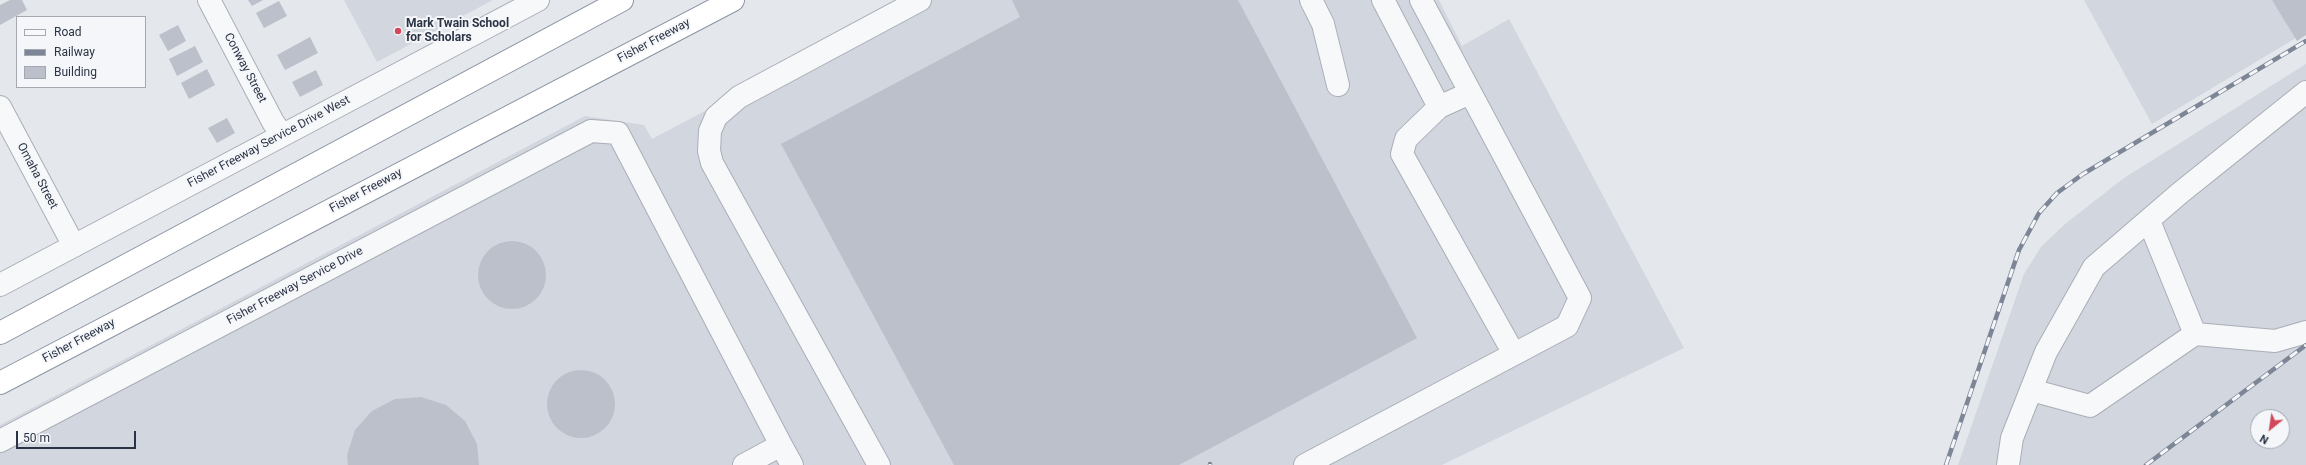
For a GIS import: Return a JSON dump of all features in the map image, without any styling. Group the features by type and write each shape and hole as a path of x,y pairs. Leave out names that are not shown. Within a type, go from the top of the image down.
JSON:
{"highway":[{"path":"0,333 622,0"},
{"name":"Fisher Freeway","path":"0,383 733,0"}],"street":[{"name":"Conway Street","path":"209,0 273,122 282,135"},
{"name":"Fisher Freeway Service Drive West","path":"0,285 538,0"},
{"path":"879,465 712,164 709,151 710,131 716,117 739,97 920,0"},
{"path":"1311,0 1323,24 1338,85"},
{"path":"1383,0 1439,107"},
{"path":"1305,465 1567,326 1580,298 1421,0"},
{"path":"2008,465 2012,438 2046,352 2094,267 2306,92"},
{"path":"1470,93 1439,107 1406,139 1402,154 1514,354"},
{"name":"Omaha Street","path":"0,107 74,246"},
{"name":"Fisher Freeway Service Drive","path":"0,441 591,131 618,133 781,445"},
{"path":"2149,221 2195,334"},
{"path":"2031,390 2090,406 2195,334 2275,341 2306,332"},
{"path":"744,465 781,445 792,465"}],"shaded area":[{"name":"Mark Twain School for Scholars","path":"344,0 493,0 377,62"},
{"path":"915,0 1439,0 1462,46 1509,19 1684,348 1442,465 0,465 0,425 585,116 644,125 652,139"},
{"path":"2084,0 2306,0 2306,32 2152,124"},
{"path":"2306,64 2306,465 1958,465 2024,274 2041,247 2065,224 2124,178"}],"building":[{"path":"10,0 22,0 27,10 0,25 0,5"},
{"path":"248,0 263,0 252,6"},
{"path":"1012,0 1238,0 1417,338 1179,465 954,465 781,144 1020,17"},
{"path":"2272,0 2306,0 2306,35 2297,41"},
{"path":"279,1 287,16 264,28 256,13"},
{"path":"178,25 186,41 168,51 159,35"},
{"path":"310,37 318,53 285,70 277,55"},
{"path":"195,46 203,62 177,76 169,59"},
{"path":"207,69 215,85 189,99 181,83"},
{"path":"316,70 323,85 300,97 292,82"},
{"path":"227,118 235,133 217,143 208,128"},
{"path":"505,241 519,241 531,246 541,256 546,268 546,282 541,294 531,304 519,309 505,309 493,304 483,294 478,282 478,268 483,256 493,246"},
{"path":"574,370 588,370 600,375 610,385 615,397 615,411 610,423 600,433 588,438 574,438 562,433 552,423 547,411 547,397 552,385 562,375"},
{"path":"421,397 446,405 465,421 477,444 479,465 348,465 347,455 355,430 372,411 395,399"}],"railway":[{"path":"1946,465 2019,250 2039,213 2057,193 2083,174 2306,41"},
{"path":"2146,465 2306,345"}],"place":[{"name":"Mark Twain School for Scholars","path":"398,31"}]}
